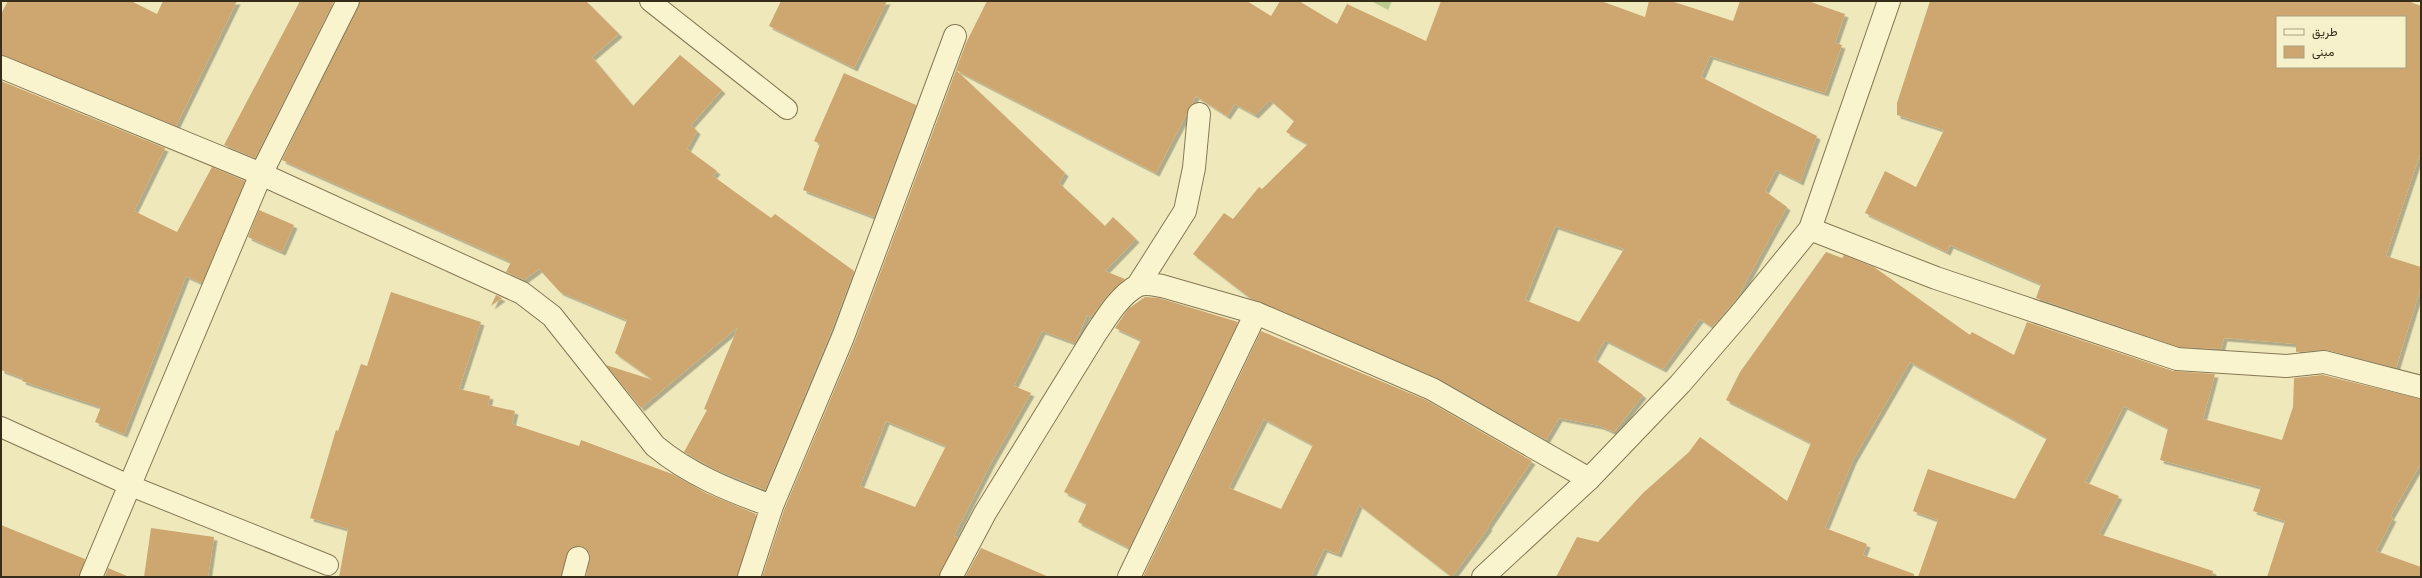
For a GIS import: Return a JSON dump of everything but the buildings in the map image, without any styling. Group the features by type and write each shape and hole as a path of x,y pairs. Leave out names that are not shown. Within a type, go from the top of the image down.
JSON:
{"street":[{"path":"91,577 131,486 261,174 348,1"},
{"path":"1483,577 1588,479 1680,384 1742,312 1810,229 1889,1"},
{"path":"749,577 772,506 843,337 955,36"},
{"path":"1,67 261,174 522,294 552,316 655,446 670,459 710,482 772,506"},
{"path":"951,577 985,513 1096,334 1112,310 1138,285 1185,211 1194,168 1199,114"},
{"path":"1810,229 1936,278 2177,360 2286,366 2324,362 2421,387"},
{"path":"1138,285 1152,284 1162,286 1256,313 1432,390 1588,479"},
{"path":"1129,577 1256,313"}],"lane":[{"path":"650,1 786,109"},
{"path":"1,427 131,486 328,565"}],"green space":[{"path":"1371,1 1392,1 1388,10"}]}
